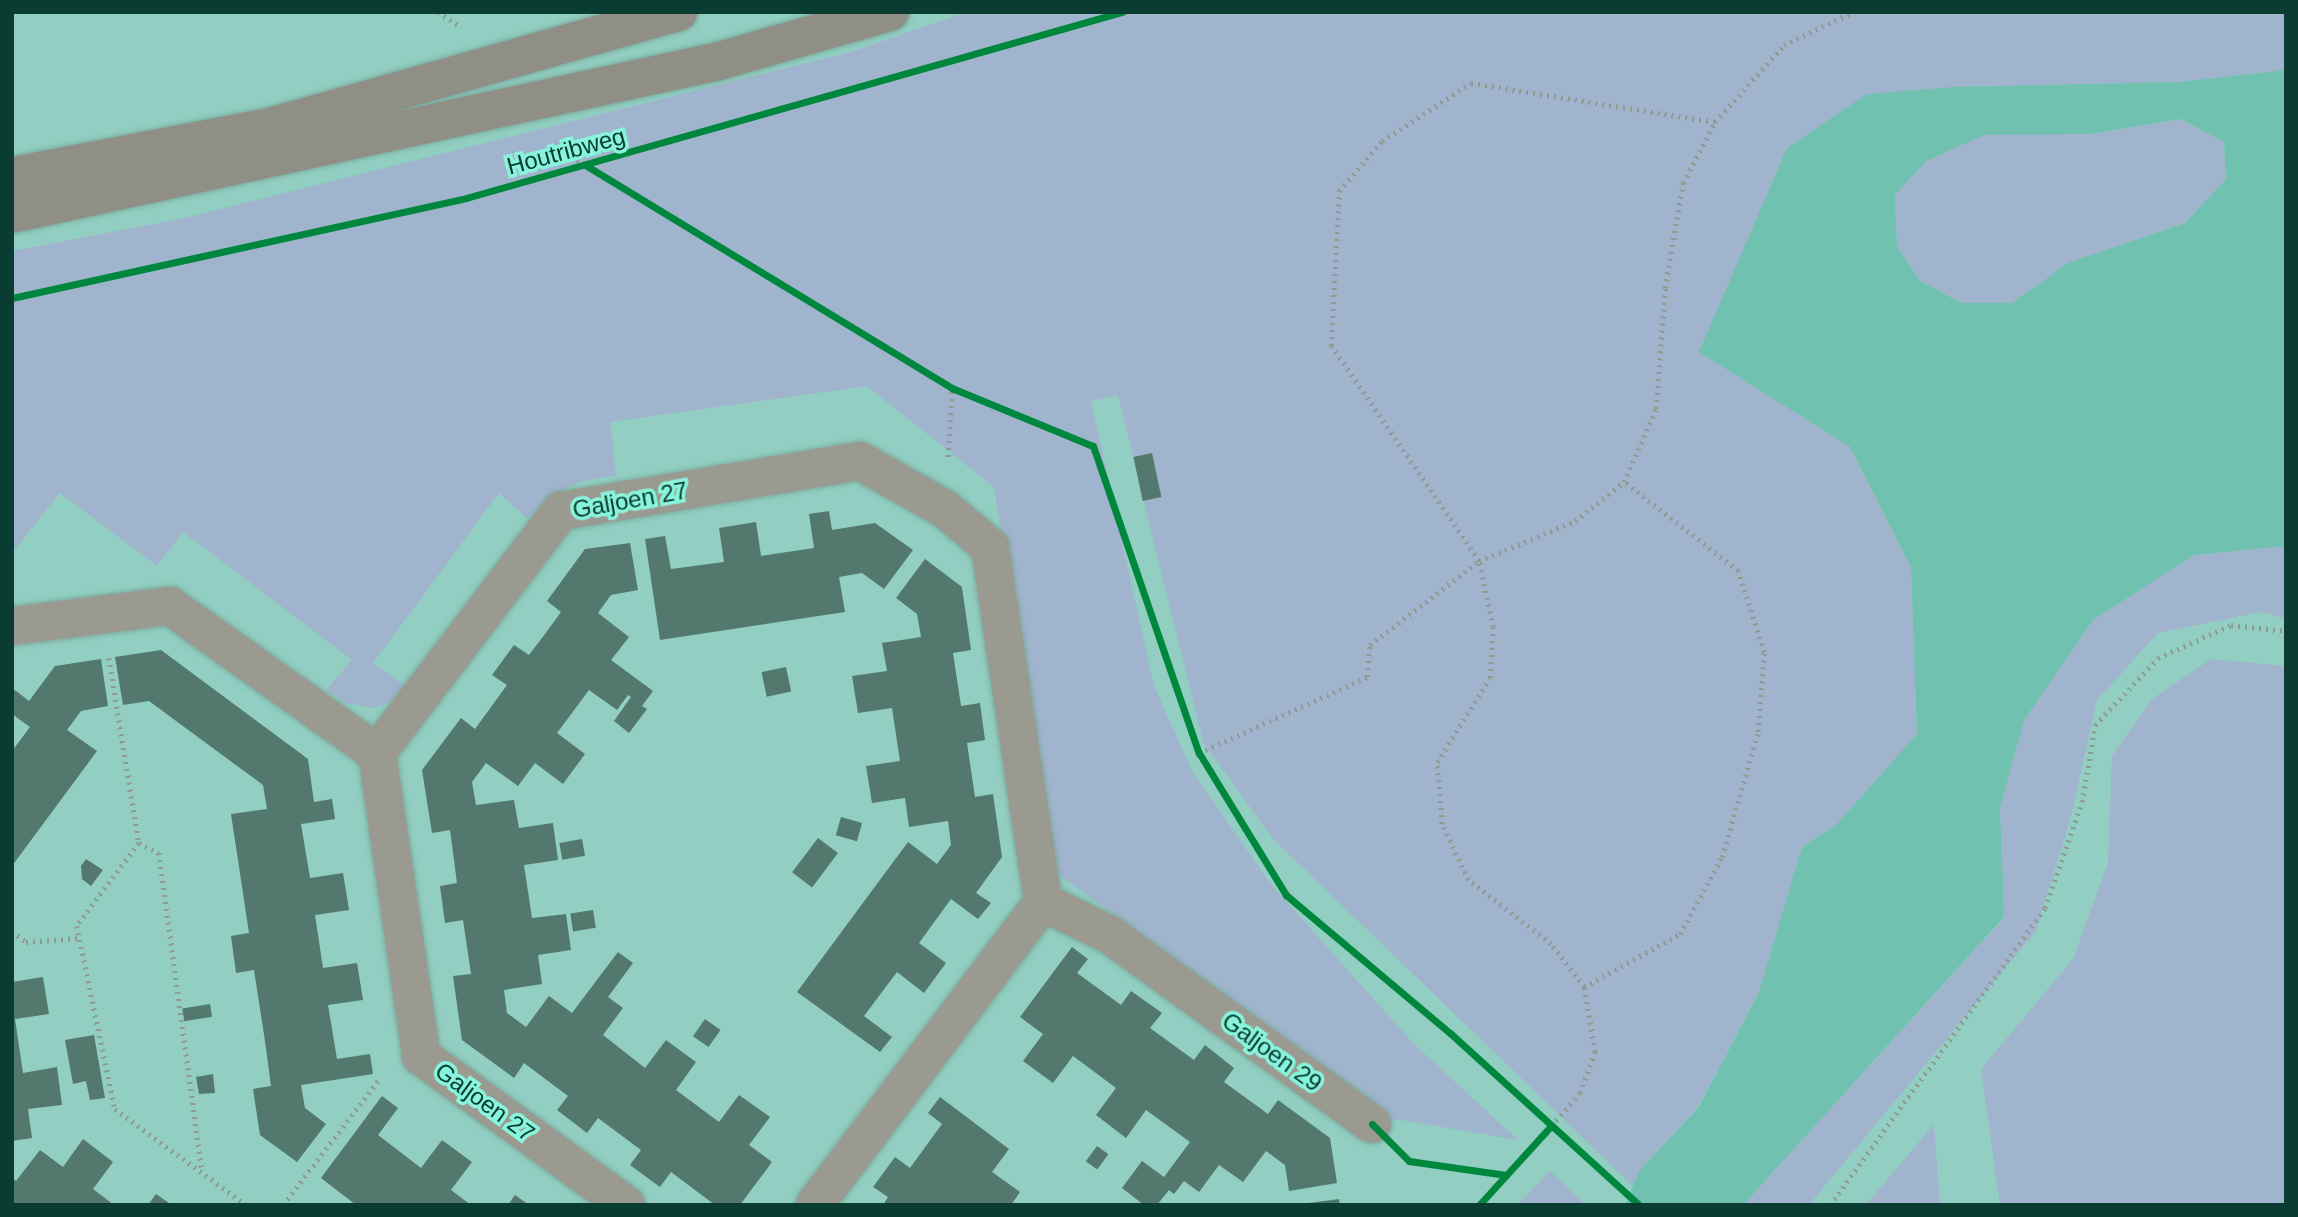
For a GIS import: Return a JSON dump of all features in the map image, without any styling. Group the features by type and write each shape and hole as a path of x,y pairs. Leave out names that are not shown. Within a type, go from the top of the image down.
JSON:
{"main road":[{"path":"12,176 273,126 678,12"},
{"path":"12,214 719,61 890,12"}],"street":[{"name":"Galjoen 27","path":"626,1205 421,1056 377,753 561,512 860,461 945,509"},
{"path":"815,1205 1043,902 990,547 945,509"},
{"path":"12,626 170,606 377,753"},
{"name":"Galjoen 29","path":"1043,902 1110,935 1372,1124"}],"path":[{"path":"1199,753 1367,677 1370,645 1479,561 1575,521 1624,482 1656,410 1665,288 1683,183 1715,122 1784,45 1853,12"},
{"path":"1542,1136 1580,1093 1595,1052 1584,987 1551,944 1468,880 1442,824 1437,762 1490,678 1493,627 1479,561 1331,346 1339,191 1382,141 1471,83 1715,122"},
{"path":"587,166 598,173"},
{"path":"940,381 965,394"},
{"path":"945,509 952,388"},
{"path":"1584,987 1680,934 1721,857 1758,732 1764,652 1738,571 1624,482"},
{"path":"102,613 139,843 77,926 115,1108 202,1169 246,1205"},
{"path":"1830,1205 2045,908 2082,802 2095,724 2158,658 2231,625 2286,631"},
{"path":"1194,741 1206,765"},
{"path":"139,843 159,853 202,1169"},
{"path":"12,931 26,942 80,938"},
{"path":"283,1205 383,1074 421,1056"},
{"path":"1541,1116 1561,1134"}],"shaded area":[{"path":"967,12 2286,12 2286,70 2179,82 1953,87 1700,352 1850,447 1911,567 1917,735 1837,824 1802,847 1759,992 1698,1107 1639,1171 1633,1186 1273,839 1203,742 1118,395 1091,401 1154,686 1192,771 1269,882 1413,1043 1518,1140 1389,1118 1054,871 994,487 867,386 610,422 616,475 581,482 547,497 528,519 499,493 373,663 406,686 395,701 373,708 345,703 326,690 352,660 183,532 157,566 60,493 12,553 12,251 185,218 854,51"},
{"path":"2286,70 2286,546 2194,555 2093,620 2024,720 2000,808 2004,917 1743,1205 1625,1205 1639,1171 1699,1107 1759,992 1802,847 1837,824 1917,734 1911,567 1850,447 1699,352 1787,148 1867,94 1953,87 2179,82","holes":["2181,119 2224,142 2226,179 2185,223 2068,263 2012,303 1962,303 1920,281 1897,246 1895,195 1926,161 1984,135 2091,134"]},
{"path":"2181,119 2224,142 2226,179 2185,223 2068,263 2012,303 1963,303 1920,281 1897,246 1895,195 1926,161 1985,134 2091,134"},
{"path":"2286,546 2286,619 2261,612 2158,633 2097,700 2071,817 2036,931 1809,1205 1743,1205 2004,918 2000,808 2024,719 2093,620 2194,555"},
{"path":"2211,659 2286,666 2286,1205 2000,1205 1981,1069 2073,959 2108,863 2112,756 2152,699"},
{"path":"1934,1124 1940,1205 1866,1205"},
{"path":"1550,1171 1586,1205 1517,1205"}],"building":[{"path":"1152,453 1161,497 1143,501 1133,457"},
{"path":"829,511 832,530 875,523 913,550 884,589 862,573 839,577 845,612 660,640 645,539 665,536 671,569 724,562 719,528 756,522 761,556 814,548 809,514"},
{"path":"630,543 638,590 611,595 598,613 629,637 611,660 653,691 642,706 647,709 629,733 614,721 631,697 628,695 617,710 589,690 557,733 585,754 563,784 535,763 518,786 486,763 472,782 476,805 514,800 519,828 553,823 558,860 524,865 532,918 566,914 571,950 538,955 542,984 504,990 507,1013 526,1027 549,996 572,1013 618,952 633,963 608,997 623,1008 603,1035 645,1068 666,1040 696,1062 676,1090 719,1122 739,1095 770,1117 749,1145 772,1162 740,1205 715,1205 671,1172 660,1187 630,1165 641,1150 598,1118 587,1133 557,1110 568,1096 524,1063 514,1078 462,1040 453,976 471,974 463,920 445,923 440,886 457,883 450,830 432,833 422,770 461,718 475,729 507,685 492,675 514,645 529,655 545,634 561,612 547,601 585,549"},
{"path":"925,559 962,587 971,650 953,653 961,706 980,703 985,740 967,743 975,797 993,794 1002,857 976,893 991,903 978,919 951,899 919,943 946,963 924,993 897,972 864,1016 892,1037 880,1052 797,992 908,842 937,864 951,845 948,821 909,827 905,798 872,803 866,766 900,761 892,708 858,713 852,676 887,671 882,643 921,637 917,614 896,598"},
{"path":"161,650 308,759 314,802 332,799 335,819 301,824 310,878 343,873 349,910 315,915 323,968 357,963 363,1000 328,1005 337,1059 370,1054 373,1074 301,1085 305,1108 326,1124 297,1162 260,1135 253,1089 271,1086 265,1041 254,970 236,973 231,936 249,933 231,814 267,809 263,785 149,701 123,705 115,657"},
{"path":"101,659 108,706 81,711 67,730 97,751 12,866 12,751 30,727 12,714 12,693 15,690 29,701 55,666"},
{"path":"786,667 791,691 767,697 762,672"},
{"path":"841,817 862,823 857,841 836,835"},
{"path":"818,838 838,853 812,887 792,872"},
{"path":"582,839 585,856 562,860 559,843"},
{"path":"86,859 103,870 91,886 82,879 81,866"},
{"path":"593,910 596,928 573,931 570,914"},
{"path":"1072,947 1088,959 1077,973 1121,1005 1131,991 1162,1013 1150,1028 1194,1060 1205,1045 1234,1068 1224,1082 1268,1114 1278,1100 1330,1138 1337,1183 1289,1191 1285,1165 1266,1151 1243,1182 1219,1165 1199,1192 1184,1181 1174,1194 1169,1190 1157,1205 1144,1205 1122,1188 1142,1161 1164,1177 1190,1142 1146,1110 1126,1138 1096,1115 1116,1088 1073,1056 1053,1083 1023,1061 1043,1034 1020,1017"},
{"path":"43,977 49,1014 15,1019 23,1073 57,1067 62,1105 28,1109 32,1138 12,1141 12,982"},
{"path":"210,1004 212,1017 184,1021 182,1008"},
{"path":"705,1019 721,1030 709,1047 693,1036"},
{"path":"94,1035 105,1098 90,1100 86,1081 73,1084 65,1040"},
{"path":"213,1074 215,1093 199,1094 196,1077"},
{"path":"382,1096 398,1108 378,1135 421,1168 442,1140 472,1162 451,1190 471,1205 356,1205 321,1178"},
{"path":"940,1097 1009,1149 992,1172 1020,1192 1011,1205 883,1205 888,1197 873,1187 895,1157 910,1168 942,1124 928,1113"},
{"path":"83,1139 113,1162 93,1189 114,1205 12,1205 12,1178 16,1181 40,1150 63,1167"},
{"path":"1097,1146 1108,1154 1097,1170 1086,1161"},
{"path":"156,1194 172,1205 148,1205"},
{"path":"515,1195 529,1205 508,1205"},
{"path":"1339,1199 1340,1205 1309,1203"}],"cycle path":[{"name":"Houtribweg","path":"12,298 466,198 1122,12"},
{"name":"Houtribweg","path":"587,166 952,388 1093,446 1199,753 1286,895 1450,1033 1639,1205"},
{"path":"1372,1124 1409,1161 1506,1175"},
{"path":"1479,1205 1551,1126"}]}
